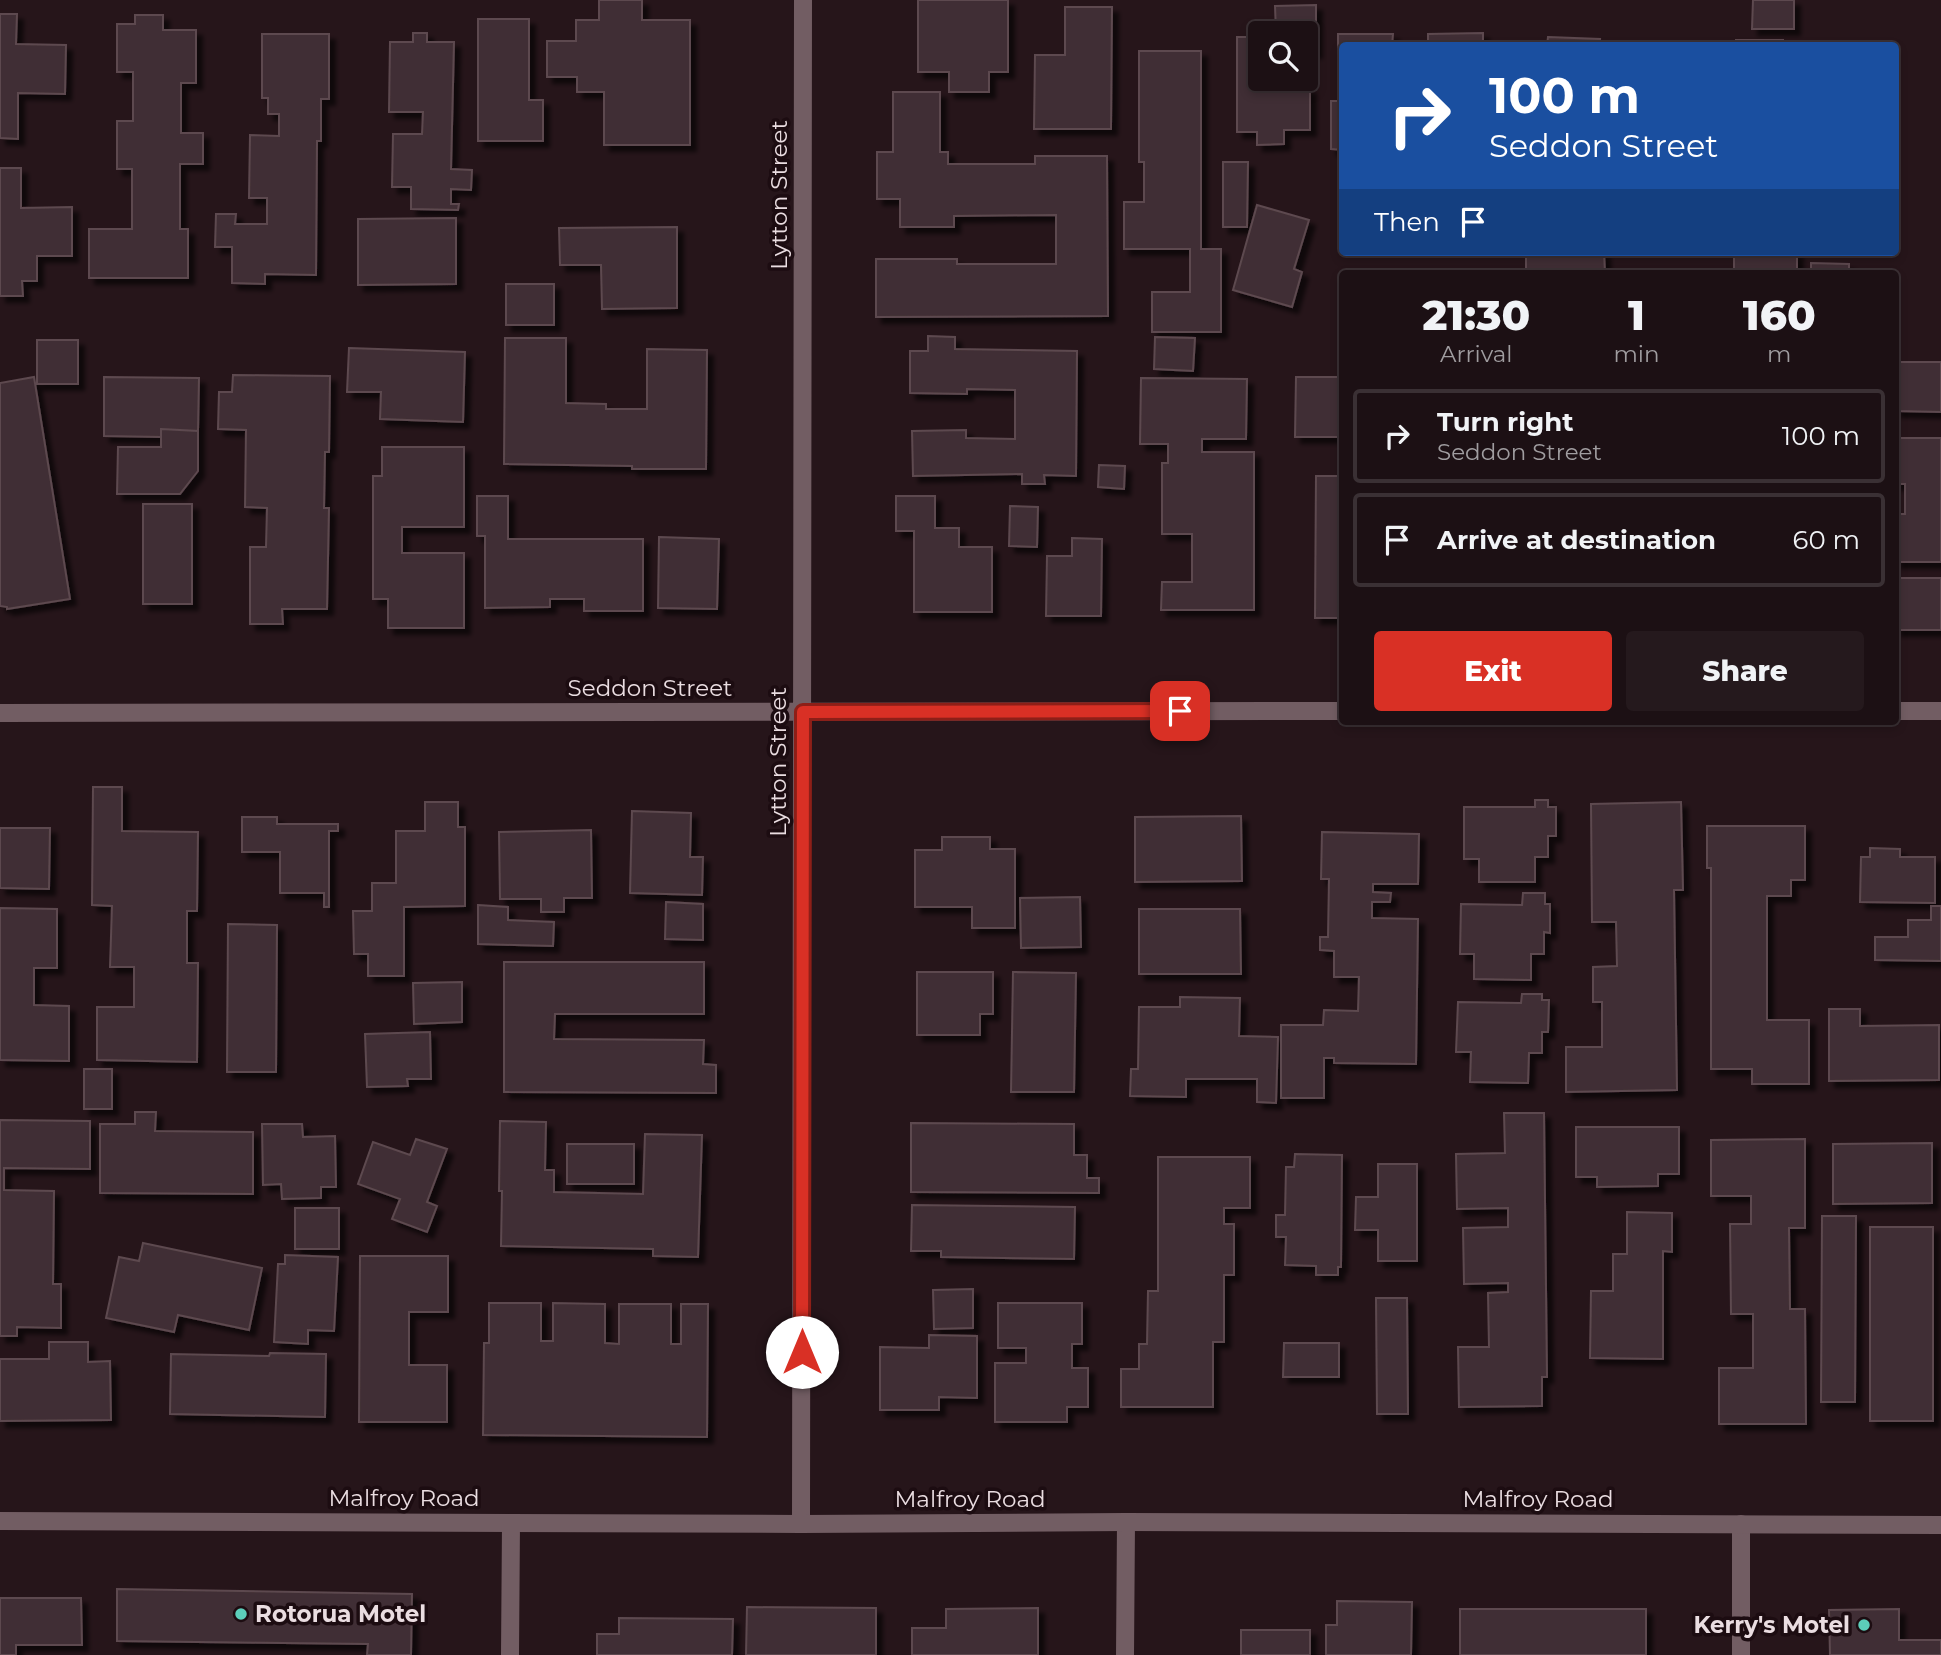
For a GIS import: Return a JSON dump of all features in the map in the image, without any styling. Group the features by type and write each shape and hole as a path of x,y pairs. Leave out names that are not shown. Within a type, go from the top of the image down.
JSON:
{"street":[{"name":"Lytton Street","path":"802,1524 803,0"},
{"name":"Seddon Street","path":"0,713 1339,711"},
{"path":"1899,711 1941,711"},
{"name":"Malfroy Road","path":"0,1521 1941,1525"},
{"path":"1125,1655 1126,1522"},
{"path":"510,1655 511,1523"},
{"path":"1741,1524 1741,1655"}],"building":[{"path":"599,0 642,0 642,20 690,20 690,145 604,145 604,92 577,92 577,77 547,77 547,41 576,41 576,20 599,20"},
{"path":"918,0 1008,0 1008,72 989,72 989,92 949,92 949,72 918,72"},
{"path":"1753,0 1794,0 1794,29 1752,29"},
{"path":"1316,5 1316,21 1276,21 1275,6"},
{"path":"1065,7 1112,7 1111,129 1034,129 1035,55 1065,55"},
{"path":"0,14 17,14 16,44 66,45 65,94 18,93 18,139 0,138"},
{"path":"135,15 163,15 163,30 196,30 196,83 181,83 181,133 203,133 203,164 180,164 180,229 188,229 188,278 89,278 89,229 132,229 132,169 117,169 117,121 133,121 133,72 117,72 117,24 135,24"},
{"path":"478,19 529,19 529,100 543,100 543,141 478,141"},
{"path":"413,33 427,33 427,42 454,42 451,169 472,170 471,190 451,189 451,204 459,204 458,210 411,209 411,187 392,187 393,134 422,134 423,112 389,112 390,42 413,42"},
{"path":"1483,33 1483,42 1428,42 1428,34"},
{"path":"262,34 329,34 329,99 321,99 321,141 317,141 316,275 265,274 265,284 232,283 232,247 215,247 216,214 236,214 235,224 267,224 267,198 249,198 250,135 279,136 279,114 268,114 268,98 262,98"},
{"path":"1338,34 1393,34 1392,42 1339,42 1339,150 1331,149 1331,101 1338,101"},
{"path":"1237,37 1248,37 1248,91 1310,91 1310,130 1284,130 1284,144 1257,145 1257,132 1237,132"},
{"path":"1548,37 1600,39 1600,42 1547,42"},
{"path":"1736,40 1783,40 1783,42"},
{"path":"1139,51 1201,51 1201,249 1221,249 1221,332 1152,332 1152,292 1190,292 1190,249 1124,249 1124,202 1144,202 1144,162 1139,162"},
{"path":"893,92 940,92 940,152 948,152 948,164 1035,164 1035,156 1107,156 1108,316 876,317 876,259 957,259 957,264 1056,264 1056,215 954,216 954,227 900,227 900,199 877,199 877,152 893,152"},
{"path":"1223,162 1248,162 1247,227 1223,227"},
{"path":"0,168 21,168 21,208 72,207 72,256 37,256 37,281 22,281 23,296 0,296"},
{"path":"1257,205 1309,220 1294,269 1302,272 1292,307 1233,290"},
{"path":"456,218 456,284 358,285 358,219"},
{"path":"677,227 677,308 602,309 601,265 560,265 559,228"},
{"path":"1526,256 1604,256 1605,270 1526,270"},
{"path":"1734,256 1797,256 1797,270 1734,270"},
{"path":"1811,263 1849,264 1849,270 1811,270"},
{"path":"506,284 554,284 554,325 506,325"},
{"path":"928,336 955,337 955,349 1077,351 1076,476 1044,475 1045,484 1022,484 1022,474 913,476 912,431 966,430 966,438 1015,439 1015,390 967,389 967,394 910,393 910,351 928,351"},
{"path":"1155,337 1195,338 1193,371 1154,369"},
{"path":"505,338 566,338 566,403 606,404 606,409 647,409 647,349 707,350 706,469 504,464"},
{"path":"37,340 78,340 78,384 37,384"},
{"path":"349,348 465,352 463,422 380,419 381,392 347,392"},
{"path":"1899,362 1941,362 1941,412 1899,411"},
{"path":"233,375 330,376 329,452 325,452 324,508 329,508 327,609 282,609 283,624 250,624 250,547 266,547 267,508 245,507 246,430 218,429 219,392 232,392"},
{"path":"34,377 70,599 7,609 0,606 0,383"},
{"path":"104,377 199,378 198,431 161,429 161,437 104,436"},
{"path":"1296,377 1339,377 1339,437 1295,437"},
{"path":"1141,378 1247,379 1246,439 1202,439 1202,452 1254,452 1254,610 1161,610 1162,582 1192,582 1192,534 1162,534 1162,463 1168,463 1168,444 1140,444"},
{"path":"161,429 198,431 198,471 180,494 117,494 118,447 161,447"},
{"path":"1899,438 1941,438 1941,562 1899,562 1899,514 1905,514 1905,484 1899,484"},
{"path":"382,447 464,447 464,527 402,527 402,553 464,553 464,628 388,628 388,599 373,599 373,476 382,476"},
{"path":"1099,465 1125,466 1124,489 1098,487"},
{"path":"1316,476 1339,476 1339,618 1315,618"},
{"path":"477,496 508,496 508,539 643,539 643,611 584,611 584,599 550,599 550,607 485,608 485,536 477,536"},
{"path":"896,496 935,496 935,528 959,528 959,547 992,547 992,612 914,612 914,531 896,531"},
{"path":"143,504 192,504 192,604 143,604"},
{"path":"1010,506 1038,507 1037,547 1009,546"},
{"path":"659,537 719,539 717,609 658,608"},
{"path":"1072,538 1102,539 1101,616 1046,616 1047,556 1072,556"},
{"path":"1899,578 1941,578 1941,630 1899,630"},
{"path":"93,787 122,787 122,831 198,832 197,911 187,911 187,963 198,963 197,1062 97,1060 97,1007 134,1007 134,967 110,967 112,906 92,905"},
{"path":"1535,800 1548,800 1548,807 1556,807 1556,836 1548,836 1548,857 1535,857 1535,882 1479,882 1479,859 1464,859 1464,807 1535,807"},
{"path":"425,802 458,802 458,827 465,827 465,906 404,907 404,976 368,976 368,954 354,954 353,911 372,911 372,883 396,883 396,831 425,831"},
{"path":"1681,802 1683,890 1674,890 1677,1090 1566,1092 1566,1047 1602,1047 1602,1002 1593,1002 1593,967 1617,966 1616,922 1592,922 1591,804"},
{"path":"632,811 691,813 690,857 703,857 702,895 630,893"},
{"path":"1241,816 1242,881 1135,882 1135,817"},
{"path":"242,817 277,817 277,824 338,824 338,831 329,831 329,907 324,907 324,893 280,893 280,852 242,852"},
{"path":"1707,826 1805,826 1805,880 1791,880 1791,896 1767,896 1767,1020 1809,1020 1809,1084 1752,1084 1752,1069 1711,1069 1711,868 1707,868"},
{"path":"0,828 50,828 49,889 0,888"},
{"path":"591,830 592,898 564,898 564,912 541,912 541,899 500,899 499,832"},
{"path":"1322,832 1419,834 1418,884 1373,884 1373,892 1391,893 1390,902 1372,902 1372,918 1418,919 1416,1064 1334,1063 1334,1058 1324,1058 1324,1098 1281,1098 1281,1025 1323,1025 1324,1010 1358,1011 1359,977 1334,977 1334,951 1320,950 1320,937 1328,937 1329,879 1321,879"},
{"path":"942,837 990,837 990,849 1015,849 1015,928 972,928 972,907 915,907 915,850 942,850"},
{"path":"1870,848 1900,849 1900,857 1935,857 1935,903 1860,902 1861,857 1870,857"},
{"path":"1523,893 1545,893 1545,904 1550,904 1550,933 1544,932 1544,954 1531,954 1531,980 1474,979 1474,954 1460,954 1461,904 1522,905"},
{"path":"1080,897 1081,947 1021,948 1020,898"},
{"path":"666,902 703,904 703,940 665,939"},
{"path":"478,905 508,907 508,920 554,922 553,946 478,944"},
{"path":"1931,906 1941,906 1941,961 1875,960 1875,937 1908,937 1908,920 1931,920"},
{"path":"0,908 57,909 57,968 34,968 34,1005 69,1006 69,1061 0,1060"},
{"path":"1139,909 1240,909 1241,974 1139,974"},
{"path":"228,924 277,925 276,1072 227,1072"},
{"path":"504,962 704,962 704,1014 555,1014 554,1039 704,1040 703,1064 716,1065 716,1093 504,1092"},
{"path":"917,972 993,972 993,1014 980,1014 980,1035 917,1035"},
{"path":"1013,972 1076,973 1074,1092 1011,1092"},
{"path":"462,982 462,1022 414,1024 413,983"},
{"path":"1522,994 1542,994 1542,1000 1549,1000 1548,1032 1542,1032 1542,1053 1529,1053 1528,1083 1470,1082 1471,1052 1456,1052 1458,1002 1521,1003"},
{"path":"1180,997 1240,998 1239,1036 1278,1037 1276,1103 1257,1102 1257,1079 1186,1079 1186,1097 1130,1096 1131,1069 1138,1069 1139,1007 1180,1007"},
{"path":"1829,1009 1860,1009 1860,1026 1939,1025 1939,1080 1829,1081"},
{"path":"430,1032 431,1079 407,1079 408,1086 367,1087 365,1034"},
{"path":"84,1069 112,1069 112,1109 84,1109"},
{"path":"135,1112 156,1112 155,1131 253,1132 253,1194 100,1193 100,1124 135,1124"},
{"path":"1504,1113 1544,1113 1547,1377 1542,1377 1542,1406 1459,1407 1458,1347 1489,1347 1488,1293 1508,1292 1508,1283 1464,1284 1463,1228 1508,1227 1508,1208 1457,1209 1456,1154 1505,1153"},
{"path":"0,1120 90,1121 90,1169 4,1168 4,1190 54,1191 53,1284 61,1284 61,1328 17,1327 17,1336 0,1336"},
{"path":"500,1121 546,1122 545,1170 554,1170 554,1192 643,1194 645,1134 702,1135 698,1257 653,1256 653,1249 501,1246"},
{"path":"911,1123 1074,1124 1074,1155 1087,1155 1087,1178 1099,1178 1099,1193 911,1192"},
{"path":"262,1124 302,1124 303,1137 335,1136 336,1187 321,1187 321,1198 282,1199 281,1184 263,1185"},
{"path":"1576,1127 1679,1127 1679,1174 1658,1174 1658,1186 1597,1187 1597,1177 1576,1177"},
{"path":"416,1139 447,1149 427,1202 437,1206 427,1232 392,1219 400,1199 358,1184 373,1142 410,1155"},
{"path":"1805,1139 1805,1228 1789,1228 1790,1309 1805,1309 1806,1424 1719,1424 1719,1368 1753,1368 1753,1314 1731,1314 1730,1224 1751,1224 1751,1196 1711,1196 1711,1140"},
{"path":"1932,1143 1932,1203 1833,1204 1833,1144"},
{"path":"567,1144 634,1144 634,1184 567,1184"},
{"path":"1295,1154 1342,1155 1341,1267 1338,1267 1338,1275 1316,1275 1316,1266 1285,1265 1286,1237 1276,1237 1276,1215 1285,1215 1286,1167 1294,1167"},
{"path":"1158,1157 1250,1157 1250,1208 1224,1208 1224,1224 1234,1224 1234,1275 1224,1275 1224,1342 1213,1342 1213,1407 1121,1407 1121,1369 1139,1369 1139,1344 1147,1344 1148,1291 1158,1291"},
{"path":"1378,1164 1417,1164 1417,1261 1378,1261 1378,1230 1355,1230 1356,1197 1378,1197"},
{"path":"912,1205 1075,1207 1074,1259 941,1257 941,1251 911,1251"},
{"path":"295,1208 339,1208 339,1249 295,1249"},
{"path":"1627,1212 1672,1213 1672,1252 1663,1251 1663,1359 1590,1358 1591,1291 1613,1291 1613,1254 1627,1254"},
{"path":"1822,1216 1856,1216 1855,1402 1821,1402"},
{"path":"1870,1227 1933,1227 1933,1421 1870,1421"},
{"path":"143,1243 262,1268 249,1330 178,1315 174,1332 106,1318 119,1257 139,1261"},
{"path":"285,1255 338,1257 334,1331 308,1330 308,1344 274,1342 278,1264 285,1264"},
{"path":"360,1256 448,1256 448,1312 409,1312 409,1365 447,1365 447,1422 359,1422"},
{"path":"973,1289 973,1328 934,1329 933,1290"},
{"path":"1376,1298 1407,1298 1408,1414 1377,1414"},
{"path":"489,1303 541,1303 541,1341 553,1341 553,1303 605,1304 605,1343 619,1344 619,1304 671,1304 671,1344 681,1344 681,1304 708,1304 707,1437 483,1435 484,1343 489,1343"},
{"path":"998,1303 1082,1303 1082,1344 1072,1344 1072,1368 1088,1368 1088,1407 1067,1407 1067,1422 995,1422 995,1363 1026,1363 1026,1348 998,1348"},
{"path":"929,1335 977,1336 977,1398 939,1397 939,1410 880,1410 880,1347 929,1348"},
{"path":"49,1342 88,1342 88,1362 110,1361 111,1420 0,1421 0,1359 49,1359"},
{"path":"1284,1343 1339,1343 1339,1377 1283,1377"},
{"path":"270,1353 326,1354 325,1417 170,1414 171,1354 269,1356"},
{"path":"117,1589 412,1594 411,1655 367,1655 368,1644 117,1641"},
{"path":"0,1598 81,1598 82,1645 16,1645 16,1655 0,1655"},
{"path":"1337,1601 1412,1602 1411,1655 1326,1655 1326,1625 1337,1625"},
{"path":"747,1607 876,1608 876,1655 746,1655"},
{"path":"1038,1608 1038,1655 912,1655 912,1628 946,1628 946,1609"},
{"path":"1460,1609 1646,1609 1646,1655 1460,1655"},
{"name":"Kerry's Motel","path":"1899,1609 1899,1640 1941,1640 1941,1655 1830,1655 1829,1610"},
{"path":"619,1618 733,1619 732,1655 597,1655 597,1634 619,1634"},
{"path":"1241,1630 1310,1630 1310,1655 1241,1655"}],"place":[{"name":"Rotorua Motel","path":"241,1614"},
{"name":"Kerry's Motel","path":"1864,1625"}],"route":[{"path":"802,1352 803,712 1180,711"}]}
